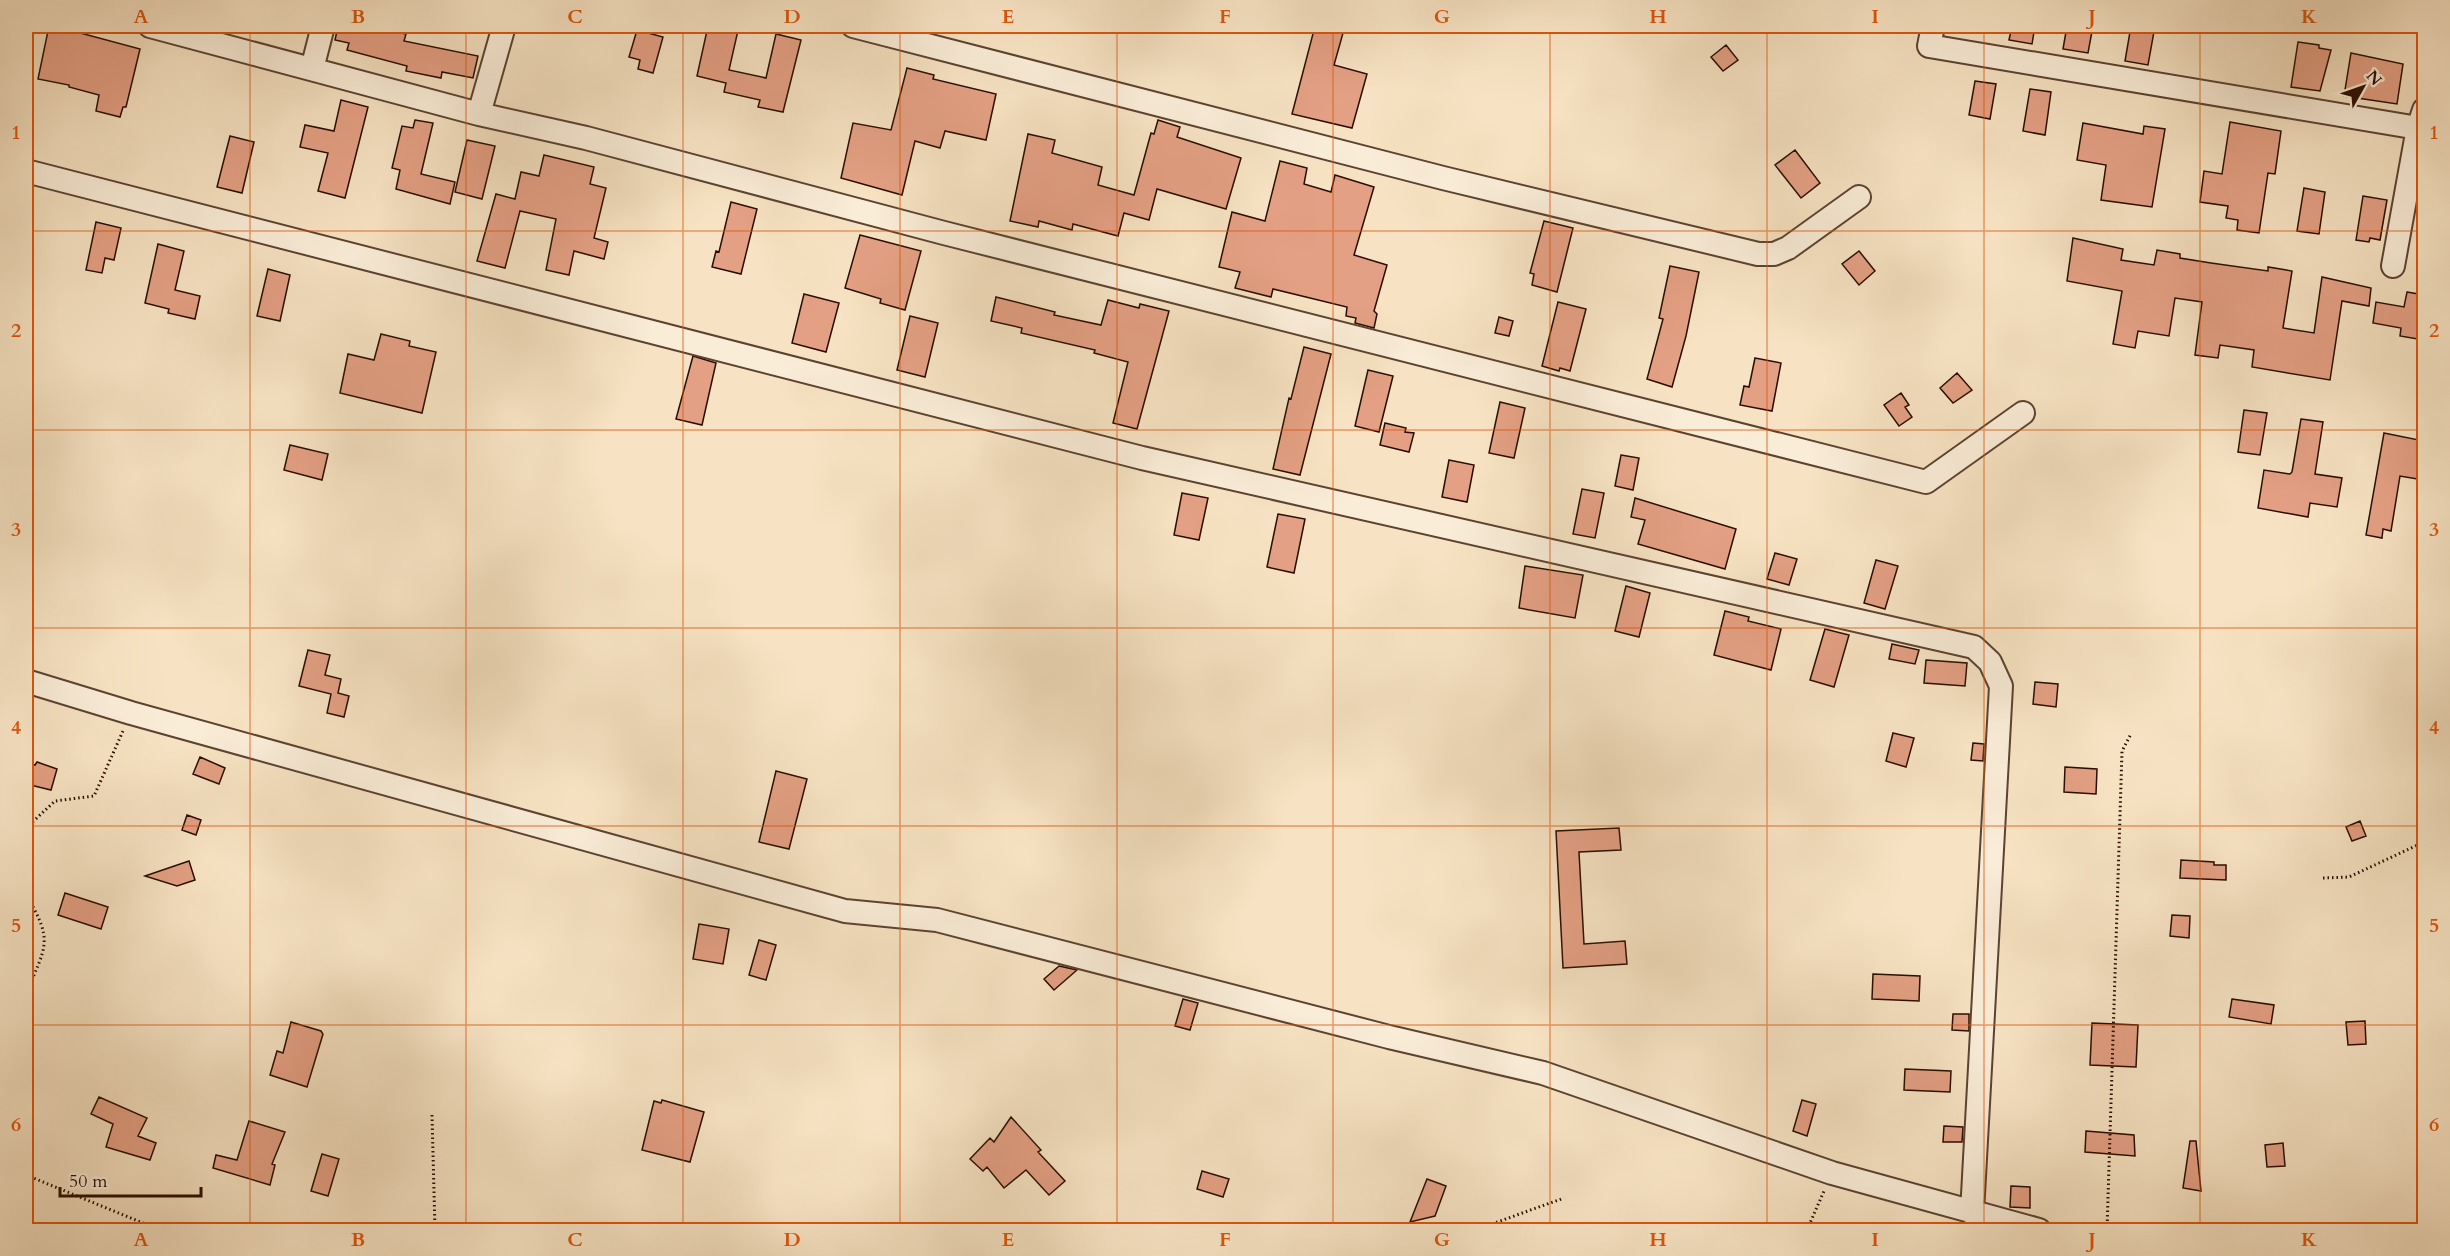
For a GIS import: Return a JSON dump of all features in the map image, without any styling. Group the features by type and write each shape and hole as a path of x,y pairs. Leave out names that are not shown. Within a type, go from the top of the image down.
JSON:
{"street":[{"path":"150,26 479,114 586,138 956,236 1926,482 2023,413"},
{"path":"312,69 323,26"},
{"path":"479,114 504,26"},
{"path":"853,26 1443,178 1758,254 1774,254 1788,248 1859,197"},
{"path":"1933,26 1929,46 2421,119 2393,266"},
{"path":"26,171 1142,458 1974,647 1990,662 2001,686 1972,1213"},
{"path":"26,681 845,910 937,920 1389,1037 1543,1073 1832,1173 2039,1230"}],"path":[{"path":"26,828 55,801 94,796 131,712"},
{"path":"2107,1230 2122,752 2131,734"},
{"path":"2323,878 2349,878 2424,842"},
{"path":"26,895 42,921 45,946 26,994"},
{"path":"432,1115 435,1230"},
{"path":"1807,1230 1832,1173"},
{"path":"26,1175 160,1230"},
{"path":"1475,1230 1564,1198"}],"building":[{"path":"49,26 74,29 73,31 140,49 126,107 123,107 120,117 96,111 99,95 69,87 69,85 38,79"},
{"path":"338,26 371,26 406,34 404,41 478,56 473,78 442,72 441,78 406,71 407,66 347,50 349,43 335,40"},
{"path":"708,26 739,26 729,70 766,78 776,34 801,40 783,112 758,107 760,100 724,92 726,83 697,76"},
{"path":"1315,26 1345,26 1334,65 1367,74 1352,128 1292,114"},
{"path":"2012,26 2035,26 2032,44 2009,40"},
{"path":"2067,26 2093,26 2088,53 2063,49"},
{"path":"2131,26 2155,26 2148,65 2125,61"},
{"path":"637,30 663,37 653,73 638,69 640,60 629,57"},
{"path":"2298,42 2319,45 2319,48 2331,50 2320,91 2291,87"},
{"path":"1726,45 1738,60 1723,71 1711,57"},
{"path":"2351,53 2403,64 2397,104 2344,96"},
{"path":"907,68 934,75 933,79 996,94 986,140 945,131 940,148 915,141 902,195 841,178 853,123 891,130"},
{"path":"1975,81 1996,84 1990,119 1969,115"},
{"path":"2030,89 2051,92 2045,135 2023,131"},
{"path":"341,100 368,107 345,198 318,191 328,153 300,147 305,125 334,131"},
{"path":"415,120 433,123 421,174 455,182 450,204 396,189 400,170 392,168 402,126 413,128"},
{"path":"1158,120 1180,127 1177,137 1241,158 1226,209 1157,189 1149,220 1124,213 1118,236 1073,224 1072,230 1039,221 1038,227 1010,221 1028,134 1055,140 1052,153 1102,167 1098,185 1134,195 1151,133 1154,134"},
{"path":"2230,122 2281,131 2275,174 2268,173 2259,233 2237,230 2238,220 2226,218 2228,206 2200,202 2204,171 2222,174"},
{"path":"2083,123 2143,134 2144,126 2165,129 2152,207 2101,200 2106,165 2077,160"},
{"path":"230,136 254,142 242,193 217,187"},
{"path":"467,140 495,146 482,199 455,192"},
{"path":"1795,150 1820,183 1801,198 1775,165"},
{"path":"544,155 594,167 590,184 606,188 594,238 608,242 604,259 574,251 569,275 546,270 556,219 520,211 505,268 477,261 496,194 515,199 521,172 539,176"},
{"path":"1280,161 1307,168 1304,184 1331,192 1335,175 1374,187 1354,255 1387,265 1374,311 1377,314 1374,328 1355,323 1356,318 1346,316 1347,307 1273,289 1271,297 1235,288 1240,272 1219,267 1232,212 1265,221"},
{"path":"2304,188 2325,192 2319,234 2297,231"},
{"path":"2363,196 2387,200 2380,240 2370,238 2369,242 2356,240"},
{"path":"731,202 757,209 741,274 712,267 716,251 719,252"},
{"path":"1544,221 1573,228 1557,292 1532,285 1534,274 1530,273"},
{"path":"96,222 121,228 114,260 105,258 102,273 86,270"},
{"path":"860,235 921,251 905,310 880,303 881,299 845,288"},
{"path":"2073,238 2123,249 2121,260 2154,265 2157,250 2180,254 2180,258 2211,263 2268,271 2268,267 2292,271 2283,328 2314,333 2322,277 2371,288 2369,306 2342,301 2330,380 2252,367 2254,350 2220,345 2218,358 2195,355 2202,302 2175,298 2169,336 2138,331 2135,348 2113,344 2122,291 2067,281"},
{"path":"158,244 184,251 175,290 200,296 195,319 168,313 169,309 145,303"},
{"path":"1859,251 1875,271 1859,285 1842,264"},
{"path":"1670,266 1699,272 1686,336 1672,387 1647,379 1663,319 1659,318"},
{"path":"268,269 290,275 280,321 257,316"},
{"path":"2407,292 2424,295 2424,340 2400,336 2401,328 2373,323 2376,302 2404,307"},
{"path":"804,294 839,303 826,352 792,343"},
{"path":"996,297 1055,312 1054,315 1101,325 1108,300 1139,308 1140,304 1169,311 1137,429 1113,423 1128,362 1094,353 1095,350 1021,333 1022,328 991,321"},
{"path":"1558,302 1586,309 1570,371 1560,368 1559,371 1542,366"},
{"path":"910,316 938,323 925,377 897,370"},
{"path":"1499,317 1513,321 1509,336 1495,333"},
{"path":"381,334 410,341 409,346 436,352 422,413 340,393 348,354 374,360"},
{"path":"1304,347 1331,354 1300,475 1273,469 1289,398 1291,399"},
{"path":"693,356 716,363 702,425 676,419"},
{"path":"1755,358 1781,363 1772,411 1740,405 1744,386 1749,387"},
{"path":"1368,370 1393,376 1379,432 1355,426"},
{"path":"1957,373 1972,390 1953,403 1940,388"},
{"path":"1901,393 1909,405 1905,407 1912,417 1899,426 1884,405"},
{"path":"1500,402 1525,408 1514,458 1489,453"},
{"path":"2244,410 2267,413 2260,455 2238,452"},
{"path":"2301,419 2323,422 2315,474 2342,478 2337,507 2310,503 2308,517 2258,508 2264,470 2290,474 2292,472"},
{"path":"1385,423 1406,428 1405,432 1414,433 1409,452 1380,445"},
{"path":"2384,433 2424,441 2424,480 2400,476 2391,531 2383,529 2382,538 2366,535"},
{"path":"290,445 328,454 322,480 284,470"},
{"path":"1621,455 1639,458 1633,490 1615,486"},
{"path":"1449,460 1474,465 1467,502 1442,497"},
{"path":"1582,489 1604,493 1595,538 1573,534"},
{"path":"1182,493 1208,498 1199,540 1174,535"},
{"path":"1635,498 1736,529 1725,569 1638,544 1645,520 1631,517"},
{"path":"1278,514 1305,519 1294,573 1267,567"},
{"path":"1775,553 1797,559 1789,585 1767,579"},
{"path":"1876,560 1898,566 1885,609 1864,603"},
{"path":"1525,566 1583,575 1575,618 1519,608"},
{"path":"1626,586 1650,593 1639,637 1615,631"},
{"path":"1725,611 1749,617 1748,621 1781,629 1771,670 1714,655"},
{"path":"1825,629 1849,635 1834,687 1810,680"},
{"path":"1892,644 1919,650 1915,664 1889,659"},
{"path":"308,650 330,655 325,675 341,679 338,693 349,696 344,717 327,713 331,694 299,686"},
{"path":"1926,660 1967,663 1965,686 1924,683"},
{"path":"2035,682 2058,684 2056,707 2033,704"},
{"path":"1893,733 1914,738 1906,767 1886,761"},
{"path":"1973,743 1984,744 1983,761 1971,760"},
{"path":"200,757 225,768 219,784 193,774"},
{"path":"26,762 35,765 37,762 57,769 51,790 26,784"},
{"path":"2065,767 2097,769 2096,794 2064,792"},
{"path":"776,771 807,779 789,849 759,842"},
{"path":"187,815 201,820 196,835 182,830"},
{"path":"2360,821 2366,836 2352,841 2346,827"},
{"path":"1619,828 1621,850 1579,852 1584,944 1625,941 1627,964 1563,968 1556,831"},
{"path":"2181,860 2226,865 2226,880 2180,878"},
{"path":"189,861 195,880 177,886 145,876"},
{"path":"65,893 108,907 101,929 58,915"},
{"path":"2172,915 2190,916 2189,938 2170,936"},
{"path":"699,924 729,929 723,964 693,959"},
{"path":"759,940 776,945 766,980 749,975"},
{"path":"1059,966 1077,970 1054,990 1044,979"},
{"path":"1873,974 1920,976 1919,1001 1872,999"},
{"path":"1183,999 1198,1003 1190,1030 1175,1026"},
{"path":"2232,999 2274,1005 2271,1024 2229,1017"},
{"path":"1953,1014 1969,1014 1969,1031 1952,1030"},
{"path":"2365,1021 2366,1044 2348,1045 2346,1022"},
{"path":"291,1022 321,1031 323,1034 307,1087 270,1075 277,1051 283,1053"},
{"path":"2092,1023 2138,1025 2136,1067 2090,1065"},
{"path":"1905,1069 1951,1071 1950,1092 1904,1090"},
{"path":"99,1097 147,1118 138,1136 156,1143 150,1160 106,1147 113,1124 91,1114"},
{"path":"662,1100 704,1112 690,1162 642,1150 654,1101 661,1103"},
{"path":"1802,1100 1816,1104 1807,1136 1793,1131"},
{"path":"1011,1117 1041,1150 1038,1152 1065,1181 1049,1195 1026,1170 1004,1188 987,1167 983,1171 970,1159 990,1138 994,1142"},
{"path":"249,1121 285,1132 272,1164 275,1165 270,1185 213,1168 216,1155 237,1160"},
{"path":"1944,1126 1963,1127 1962,1142 1943,1142"},
{"path":"2086,1131 2134,1135 2135,1156 2085,1152"},
{"path":"2190,1141 2196,1141 2201,1191 2183,1188"},
{"path":"2283,1143 2285,1166 2267,1167 2265,1145"},
{"path":"322,1154 339,1159 328,1196 311,1191"},
{"path":"1202,1171 1229,1179 1223,1197 1197,1189"},
{"path":"1427,1179 1446,1186 1435,1216 1410,1222"},
{"path":"2011,1186 2030,1187 2030,1208 2010,1207"}]}
